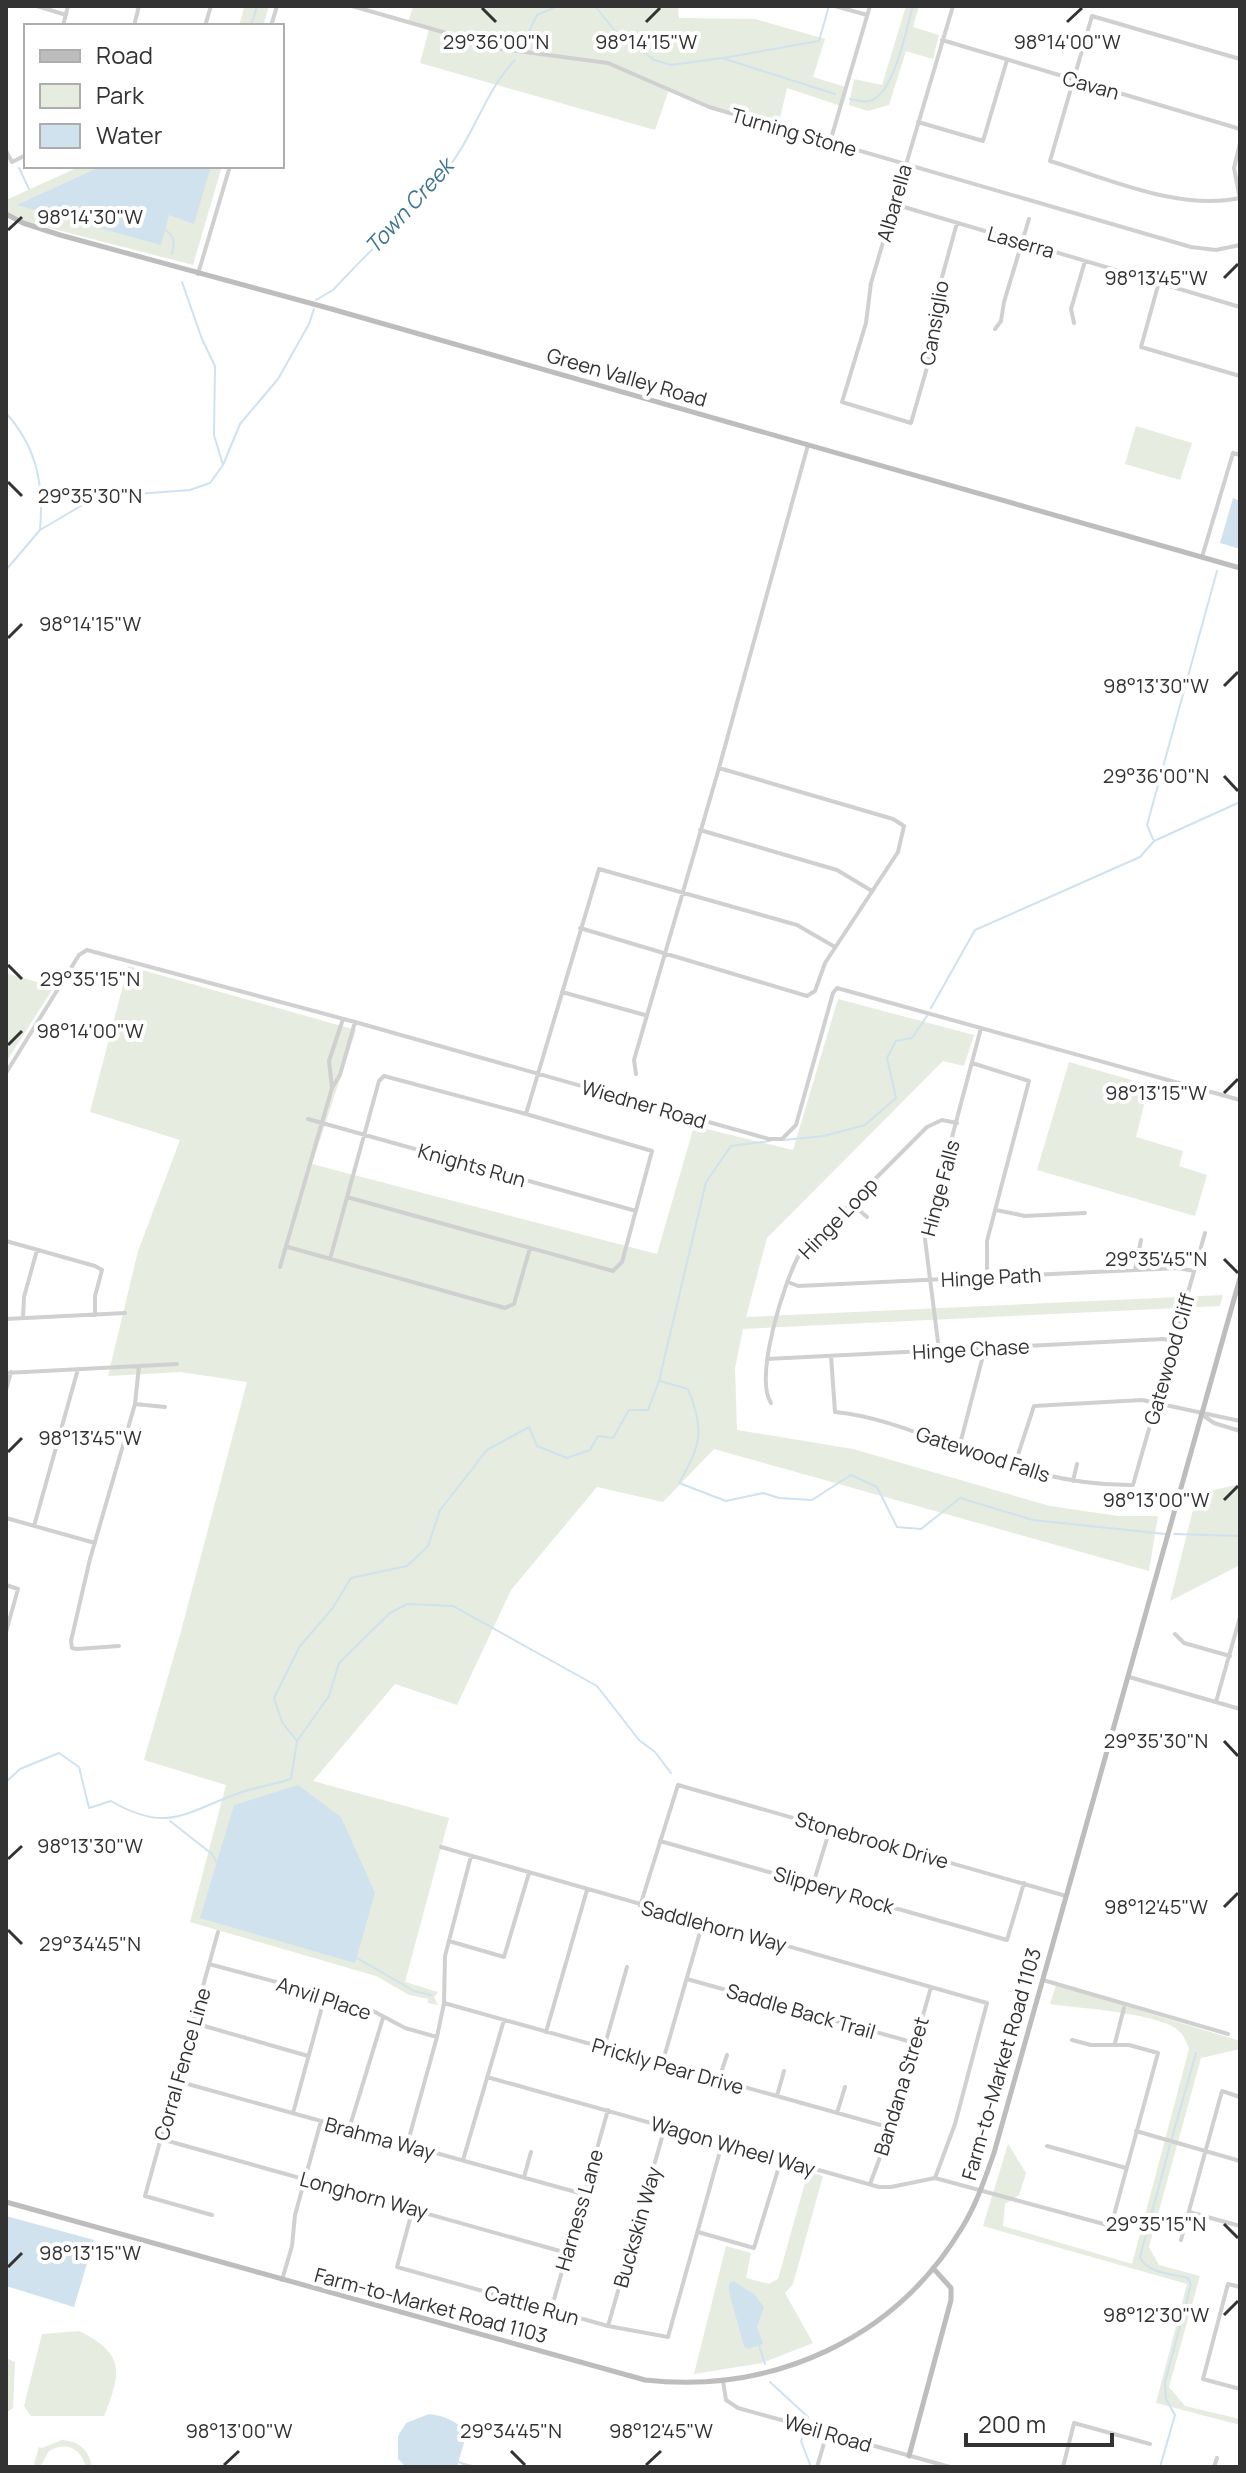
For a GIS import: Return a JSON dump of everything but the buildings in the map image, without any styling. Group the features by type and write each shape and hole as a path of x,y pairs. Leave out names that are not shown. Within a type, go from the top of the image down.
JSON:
{"main road":[{"name":"Green Valley Road","path":"6,214 33,227 1240,568"},
{"name":"Farm-to-Market Road 1103","path":"6,2202 630,2377 659,2381 723,2381 777,2370 829,2351 893,2308 933,2268 962,2228 981,2191 1003,2124 1240,1278"},
{"path":"909,2456 951,2300 951,2288 933,2268"}],"street":[{"path":"37,6 66,15"},
{"path":"64,24 68,6"},
{"name":"Turning Stone","path":"352,6 502,49 587,58 624,68 692,102 1191,247 1216,250 1240,245"},
{"path":"835,6 867,16"},
{"path":"830,143 870,6"},
{"name":"Albarella","path":"911,423 842,402 866,323 871,283 953,6"},
{"path":"1240,59 1092,16 1050,161 1174,198 1201,203 1240,199 1234,168 1240,143"},
{"name":"Cavan","path":"942,40 1240,129"},
{"path":"918,122 983,141 1007,60"},
{"path":"6,151 12,162 24,156"},
{"path":"198,274 229,168"},
{"name":"Laserra","path":"894,204 1240,307"},
{"path":"995,329 1001,321 1029,219"},
{"name":"Cansiglio","path":"911,423 928,364 939,288 957,223"},
{"path":"1074,323 1071,309 1085,261"},
{"path":"1159,282 1141,347 1240,376"},
{"path":"636,1074 634,1060 646,1016 719,768 808,445"},
{"path":"1202,557 1233,453 1240,455"},
{"path":"580,928 807,996 815,991 825,963 901,846 905,830 900,822 719,768"},
{"path":"700,830 844,873 872,891"},
{"path":"526,1114 599,869 797,925 835,947"},
{"name":"Wiedner Road","path":"6,1073 79,955 87,950 776,1140 786,1136 796,1125 837,988 1240,1100"},
{"path":"562,992 646,1016"},
{"path":"332,1088 329,1061 343,1019"},
{"path":"280,1267 321,1123 332,1088 340,1075 355,1022"},
{"name":"Hinge Falls","path":"939,1350 925,1239 981,1028"},
{"path":"972,1063 1029,1081 987,1241 987,1277"},
{"path":"330,1259 347,1197 365,1135 379,1081 388,1075 652,1151 622,1262 613,1271 347,1197"},
{"name":"Knights Run","path":"308,1119 636,1211"},
{"name":"Hinge Loop","path":"771,1403 766,1395 764,1380 767,1359 788,1282 799,1255 927,1127 942,1120 957,1123"},
{"path":"851,1203 867,1217"},
{"path":"996,1210 1025,1216 1085,1213"},
{"name":"Gatewood Cliff","path":"1133,1485 1205,1233"},
{"path":"1135,1270 1141,1240"},
{"path":"6,1241 102,1270 95,1296 95,1315"},
{"path":"288,1247 505,1308 514,1304 530,1248"},
{"path":"23,1318 24,1297 37,1250"},
{"name":"Hinge Path","path":"788,1282 798,1286 1178,1268 1194,1271"},
{"path":"6,1319 125,1313"},
{"name":"Hinge Chase","path":"767,1359 1163,1339 1174,1341"},
{"path":"959,1448 985,1348"},
{"name":"Gatewood Falls","path":"831,1356 835,1412 880,1420 1014,1467 1073,1481 1133,1485"},
{"path":"6,1390 9,1372 177,1364"},
{"path":"119,1646 72,1648 72,1633 135,1404 139,1366"},
{"path":"34,1526 78,1369"},
{"path":"1014,1467 1034,1406 1142,1400 1240,1421"},
{"path":"135,1404 165,1407"},
{"path":"1202,1414 1214,1423 1240,1431"},
{"path":"1073,1481 1077,1464"},
{"path":"6,1518 95,1543"},
{"path":"6,1585 18,1589 6,1632"},
{"path":"1216,1702 1240,1617"},
{"path":"1175,1634 1184,1643 1230,1656"},
{"path":"1129,1677 1240,1709"},
{"name":"Stonebrook Drive","path":"660,1841 678,1785 1067,1896"},
{"path":"813,1885 830,1829"},
{"path":"640,1906 660,1841"},
{"name":"Slippery Rock","path":"660,1841 1007,1940 1024,1883"},
{"name":"Saddlehorn Way","path":"441,1847 987,2003 955,2124 935,2178"},
{"path":"407,2145 437,2037 444,2003 448,1940 471,1856"},
{"path":"448,1940 504,1957 529,1873"},
{"path":"546,2032 587,1890"},
{"path":"662,2064 703,1922"},
{"name":"Corral Fence Line","path":"212,2215 145,2196 218,1932"},
{"name":"Anvil Place","path":"209,1964 325,1995 437,2037"},
{"path":"604,2048 627,1967"},
{"name":"Saddle Back Trail","path":"687,1979 915,2043"},
{"path":"1043,1980 1228,2034"},
{"name":"Bandana Street","path":"870,2184 891,2128 931,1987"},
{"path":"293,2113 325,1995"},
{"name":"Prickly Pear Drive","path":"444,2003 891,2128"},
{"path":"1115,2043 1124,2008"},
{"path":"349,2129 383,2018"},
{"path":"463,2160 504,2020"},
{"path":"194,2023 308,2056"},
{"path":"1047,2146 1126,2168 1158,2053 1115,2043 1091,2045 1072,2040"},
{"path":"719,2080 727,2055"},
{"path":"777,2096 784,2071"},
{"name":"Wagon Wheel Way","path":"487,2077 870,2184 891,2187 935,2178 1111,2226 1126,2168"},
{"name":"Brahma Way","path":"177,2081 583,2194"},
{"path":"837,2113 845,2087"},
{"path":"1181,2240 1222,2091 1240,2097"},
{"name":"Harness Lane","path":"551,2310 608,2110"},
{"path":"282,2280 292,2246 295,2215 321,2121"},
{"name":"Buckskin Way","path":"608,2326 665,2127"},
{"path":"1136,2131 1240,2161"},
{"name":"Longhorn Way","path":"161,2139 567,2253"},
{"path":"722,2143 698,2232 754,2248 781,2160"},
{"path":"524,2177 531,2152"},
{"name":"Cattle Run","path":"413,2208 397,2267 608,2326 668,2337 698,2232"},
{"path":"1189,2212 1240,2226"},
{"path":"1240,2287 1228,2284 1203,2379 1240,2389"},
{"name":"Weil Road","path":"723,2381 726,2400 731,2405 950,2467"},
{"path":"1063,2467 1074,2423 1150,2444"},
{"path":"817,2467 827,2433"},
{"path":"1214,2467 1217,2458"}],"green space":[{"path":"238,6 269,6 264,24 240,24 244,8"},
{"path":"413,6 678,6 679,18 755,19 825,39 813,77 846,87 841,106 787,88 778,127 709,107 669,90 655,130 420,63 429,29 408,22"},
{"path":"906,6 919,6 913,27 939,35 933,59 906,51 889,105 868,111 849,105 854,79 882,85"},
{"path":"77,168 221,168 193,265 19,220 6,212 6,200"},
{"path":"1136,426 1192,443 1180,480 1125,464"},
{"path":"128,966 356,1030 312,1164 657,1254 694,1126 793,1150 838,999 974,1035 964,1066 943,1061 767,1238 746,1317 1223,1295 1220,1306 743,1329 735,1368 737,1430 853,1449 1050,1506 1118,1516 1158,1516 1149,1571 714,1449 663,1502 597,1487 511,1590 457,1705 395,1684 313,1781 449,1818 405,1982 438,1992 434,1997 438,2005 428,2003 428,1999 409,1995 376,1976 190,1922 226,1785 144,1760 247,1382 181,1372 108,1376 138,1251 180,1140 90,1112"},
{"path":"6,973 54,987 6,1062"},
{"path":"1069,1062 1149,1085 1136,1137 1183,1151 1179,1166 1207,1175 1195,1216 1037,1170"},
{"path":"1240,1484 1240,1565 1170,1601 1197,1494"},
{"path":"1056,1985 1240,2041 1240,2049 1201,2058 1149,2247 1159,2265 1200,2276 1169,2387 1185,2406 1240,2419 1240,2425 1156,2403 1187,2284 983,2226 1008,2144 1026,2173 1019,2195 1005,2204 1003,2226 1132,2264 1189,2049 1180,2032 1156,2020 1050,2004"},
{"path":"808,2172 823,2176 793,2284 785,2293 813,2343 762,2363 694,2374 726,2246 751,2253 746,2278 769,2284 778,2279"},
{"path":"79,2331 105,2348 116,2366 114,2388 104,2416 31,2416 24,2406 42,2334"},
{"path":"6,2358 15,2362 13,2408 9,2411 6,2411"},
{"path":"62,2440 82,2448 92,2467 86,2467 77,2451 61,2447 49,2451 40,2467 33,2467 39,2447"}],"water":[{"path":"98,168 210,168 194,224 169,215 161,245 17,205"},
{"path":"1233,498 1240,501 1240,549 1220,543"},
{"path":"298,1785 341,1817 375,1893 355,1963 200,1918 234,1805"},
{"path":"6,2216 94,2240 74,2307 6,2286"},
{"path":"733,2281 754,2294 764,2307 757,2327 763,2344 747,2349 744,2346 729,2292 729,2284"},
{"path":"429,2414 450,2420 467,2432 457,2467 406,2467 398,2459 398,2436 406,2423"}],"waterway":[{"path":"252,24 257,6"},
{"name":"Town Creek","path":"522,45 537,15 558,6"},
{"path":"595,6 615,31 654,60 671,65 722,58 835,94"},
{"path":"850,99 869,101 885,87 898,60 913,6"},
{"path":"723,58 819,41 828,9"},
{"name":"Town Creek","path":"316,300 333,290 447,169 496,85 515,60"},
{"path":"19,168 29,189"},
{"path":"164,229 173,239 172,254"},
{"path":"182,282 215,366 214,435 223,465"},
{"name":"Town Creek","path":"6,570 40,530 96,497 190,490 210,483 223,465 240,424 278,379 309,324 314,309"},
{"path":"6,413 25,440 36,467 41,497 40,530"},
{"path":"1153,839 1147,825 1217,571"},
{"path":"931,1008 975,930 1140,857 1154,841 1240,802"},
{"path":"784,1140 824,1136 865,1125 896,1098 887,1058 896,1041 912,1038 927,1016"},
{"path":"6,1782 20,1769 59,1753 79,1767 89,1808 111,1801 148,1817 163,1818 191,1812 242,1792 291,1779 297,1741 282,1722 274,1698 300,1646 332,1609 351,1578 407,1566 428,1546 440,1510 487,1450 529,1427 537,1446 567,1458 590,1450 598,1436 613,1438 629,1410 648,1410 659,1381 706,1182 731,1146 770,1141"},
{"path":"660,1381 688,1389 697,1416 696,1447 679,1483 726,1501 763,1493 779,1498 812,1500 851,1475 877,1487 897,1527 921,1529 960,1498 1033,1520 1165,1534"},
{"path":"1174,1534 1240,1536"},
{"path":"297,1741 329,1696 339,1663 390,1613 407,1604 453,1606 597,1686 639,1740 655,1752 671,1773"},
{"path":"170,1821 212,1854 216,1861"},
{"path":"357,1958 414,1991 431,1995"},
{"path":"1172,2138 1196,2053"},
{"path":"1160,2467 1175,2415 1166,2399 1165,2382 1191,2285 1188,2278 1154,2270 1140,2257 1170,2145"},
{"path":"759,2345 765,2364"},
{"path":"770,2382 808,2417 807,2422"},
{"path":"805,2431 801,2441 811,2467"},
{"path":"457,2462 476,2467"}]}
